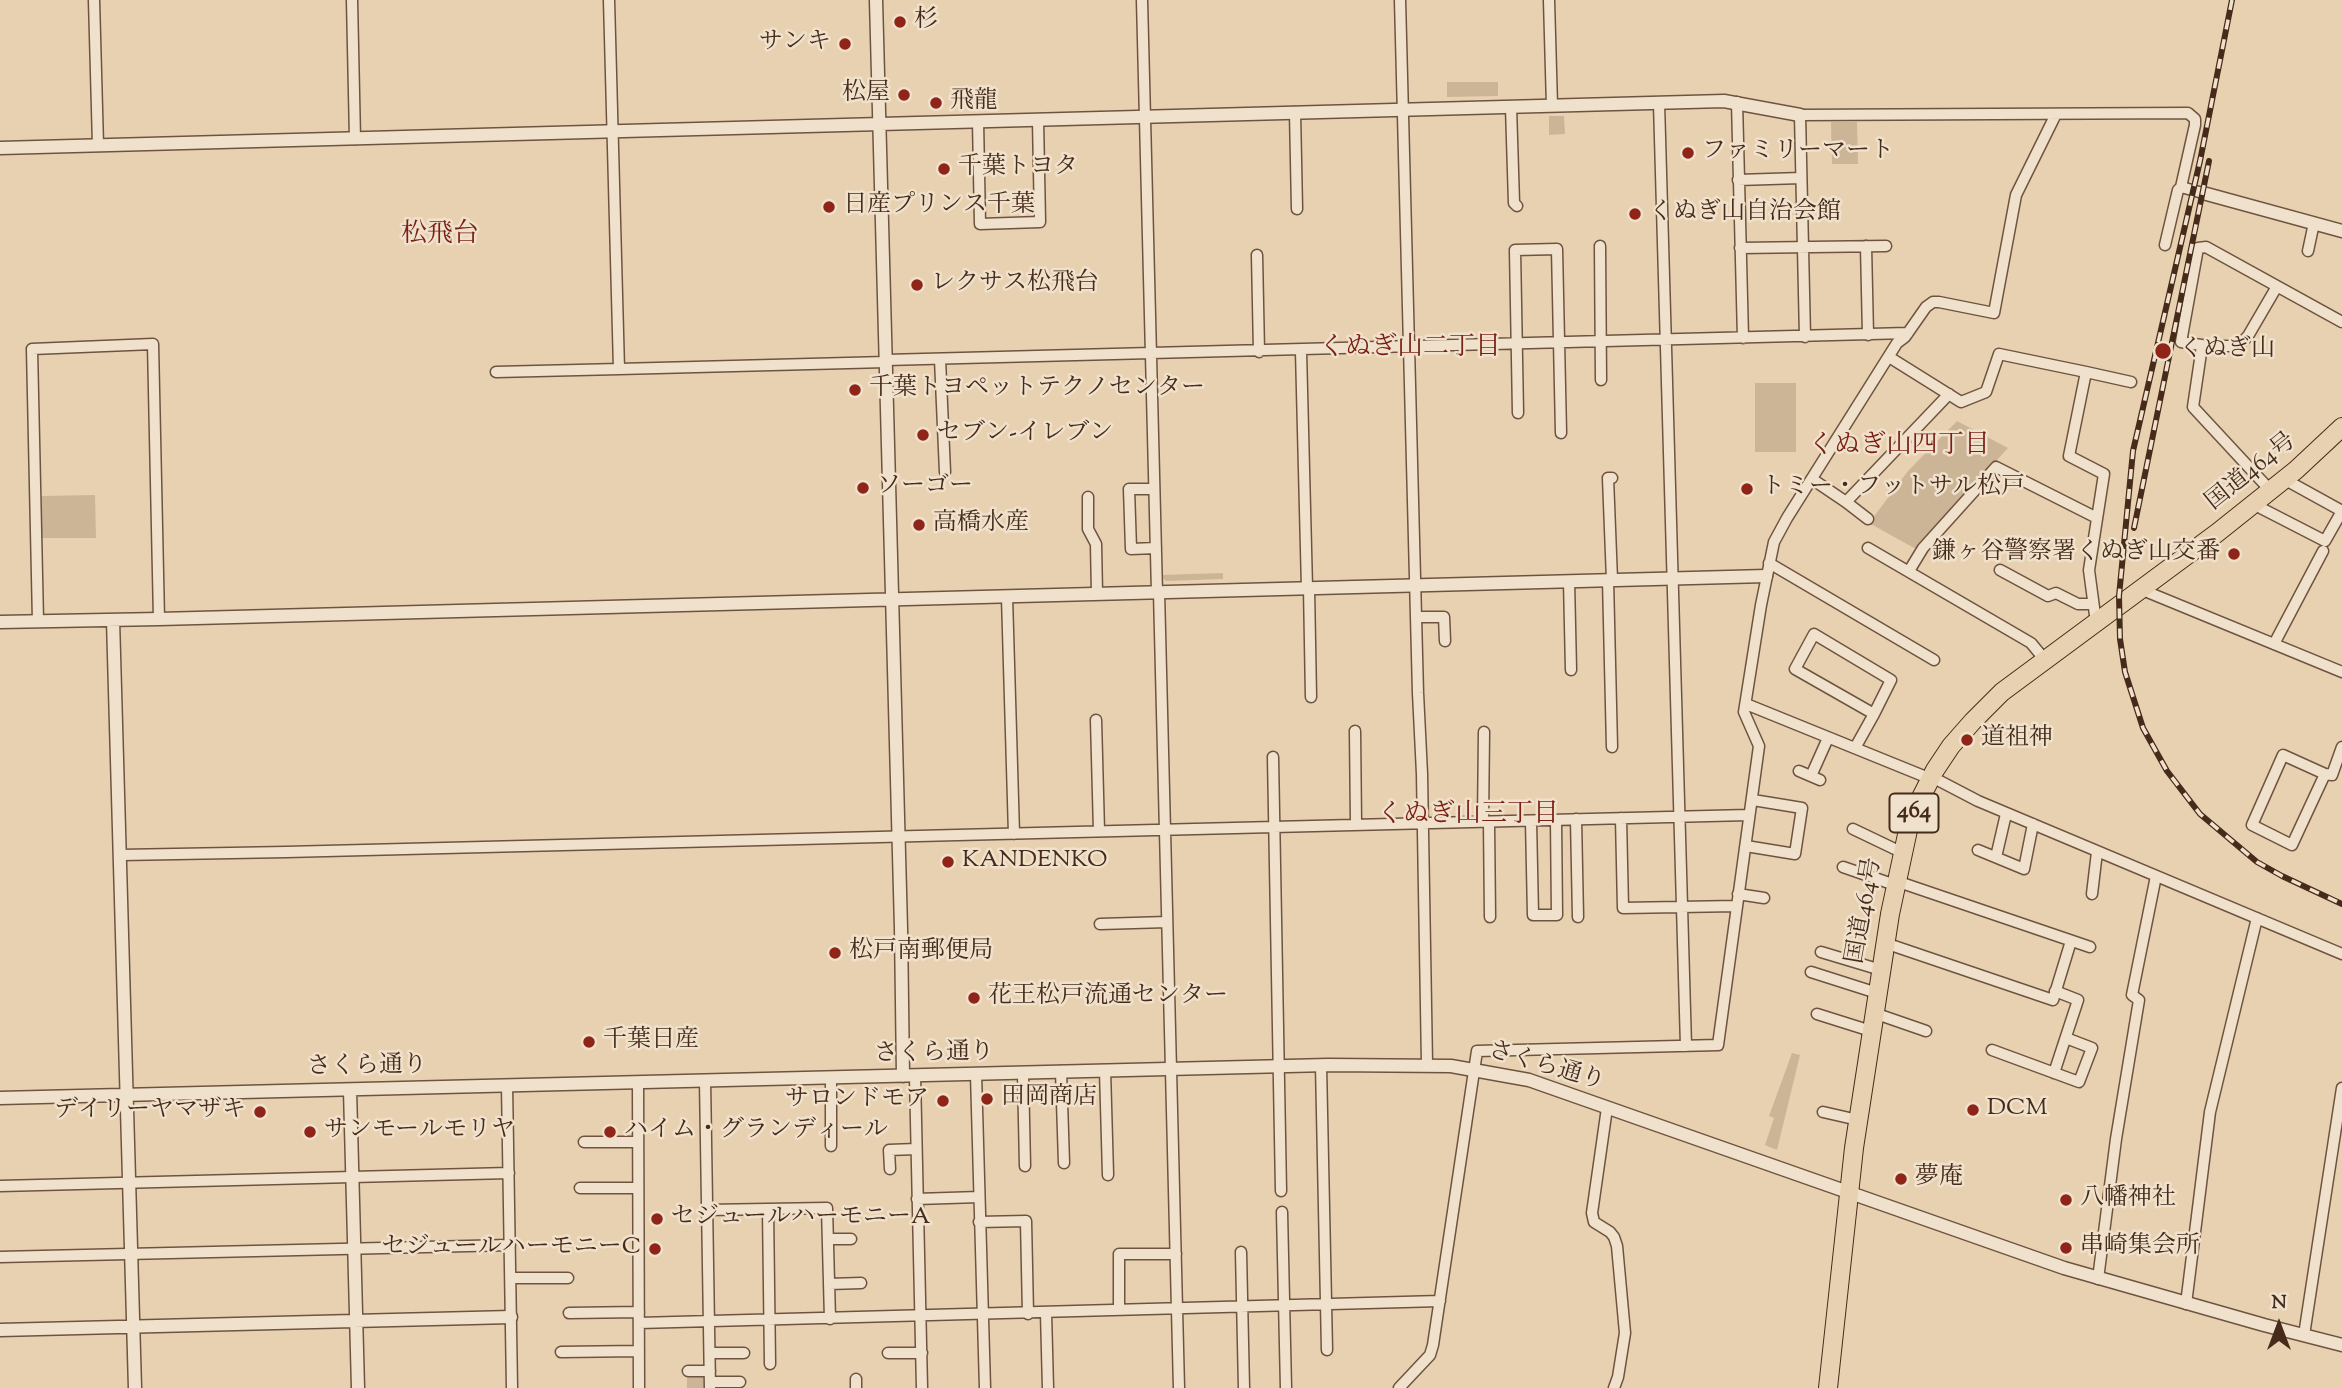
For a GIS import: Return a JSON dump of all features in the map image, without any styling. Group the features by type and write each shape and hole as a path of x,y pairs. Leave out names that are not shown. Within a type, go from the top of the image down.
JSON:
{"highway":[{"name":"国道464号","path":"1828,1388 1858,1120 1885,943 1901,852 1914,811 1931,778 1951,746 1985,707 2045,660 2095,612 2140,589 2277,485 2342,427"}],"street":[{"path":"94,0 98,145"},
{"path":"352,0 355,139"},
{"path":"609,0 619,369"},
{"path":"876,0 898,837 909,1076 916,1149 922,1388"},
{"path":"1142,0 1179,1388"},
{"path":"1400,0 1423,822 1427,1064"},
{"path":"1549,0 1552,106"},
{"path":"0,148 1659,103 1737,102 1800,115 2188,113 2194,119 2195,125 2165,244"},
{"path":"1737,102 1743,338"},
{"path":"1659,103 1686,1046"},
{"path":"1511,107 1514,203 1517,206"},
{"path":"1295,112 1299,209"},
{"path":"1399,1388 1430,1355 1477,1051 1718,1045 1759,746 1744,712 1774,542 1897,343 1908,333 1926,307 1933,302 1994,313 2016,195 2056,114"},
{"path":"1800,115 1805,337"},
{"path":"978,121 980,224 1040,222 1038,120"},
{"path":"1738,180 1801,178"},
{"path":"2181,187 2342,231"},
{"path":"2308,251 2314,223"},
{"path":"2276,288 2248,336 2241,343 2234,346 2202,346 2181,342 2199,245 2342,323"},
{"path":"1600,246 1601,380"},
{"path":"1866,246 1868,335"},
{"path":"1740,248 1886,246"},
{"path":"1518,413 1515,250 1557,249 1561,433"},
{"path":"1257,255 1259,352"},
{"path":"496,372 1908,333"},
{"path":"38,621 32,349 153,344 159,620"},
{"path":"2202,346 2193,407 2277,485 2342,511 2325,541 2253,504"},
{"path":"1301,351 1311,697"},
{"path":"1889,357 1961,401 1986,392 1999,354 2131,382"},
{"path":"940,359 945,472"},
{"path":"2086,372 2068,456 2104,474 2089,570 2095,612"},
{"path":"1846,502 1949,394"},
{"path":"1909,572 1921,550 1996,467 2097,518"},
{"path":"1612,478 1608,478 1612,747"},
{"path":"1812,479 1868,519"},
{"path":"1153,489 1129,489 1131,549 1156,548"},
{"path":"1087,497 1088,529 1096,544 1097,594"},
{"path":"1868,548 2031,643 2045,660"},
{"path":"2274,644 2323,551"},
{"path":"1769,563 1934,660"},
{"path":"2000,570 2048,596 2056,593 2095,612"},
{"path":"0,622 159,620 1766,576"},
{"path":"1569,581 1571,670"},
{"path":"2140,589 2342,672"},
{"path":"1007,597 1014,834"},
{"path":"1416,617 1444,617 1445,641"},
{"path":"113,620 135,1388"},
{"path":"1855,748 1874,714 1891,680 1814,634 1795,668 1874,714"},
{"path":"1746,704 1931,778 2006,814 2342,954"},
{"path":"1096,720 1099,831"},
{"path":"1355,731 1356,824"},
{"path":"1484,732 1490,917"},
{"path":"1799,771 1815,778 1828,738"},
{"path":"2325,774 2292,845 2252,825 2283,755 2332,775 2342,747"},
{"path":"1273,757 1281,1191"},
{"path":"1746,846 1795,854 1802,808 1752,800"},
{"path":"1996,857 2006,814"},
{"path":"121,855 1748,815"},
{"path":"1576,818 1578,917"},
{"path":"1621,818 1623,908 1736,906"},
{"path":"1531,821 1533,915 1557,915 1556,820"},
{"path":"1978,850 2025,869 2033,824"},
{"path":"1853,829 1901,852"},
{"path":"2090,886 2097,852"},
{"path":"1843,867 2090,947"},
{"path":"2098,1279 2116,1139 2139,1000 2132,995 2156,876"},
{"path":"1738,894 1764,898"},
{"path":"2186,1304 2210,1111 2257,918"},
{"path":"1100,924 1167,922"},
{"path":"1885,943 2053,1000 2071,941"},
{"path":"1821,952 1881,970"},
{"path":"1811,972 1877,993"},
{"path":"2054,1073 2078,1000 2056,991"},
{"path":"1822,1019 1873,1022 1926,1031"},
{"path":"1992,1050 2079,1082 2092,1048 2066,1038"},
{"name":"さくら通り","path":"0,1098 1321,1065 1427,1064 1476,1069 1529,1080 2098,1279 2342,1345"},
{"path":"1321,1065 1327,1350"},
{"path":"1105,1070 1108,1175"},
{"path":"1061,1071 1064,1163"},
{"path":"976,1074 985,1388"},
{"path":"1023,1074 1025,1166"},
{"path":"831,1077 831,1146"},
{"path":"705,1080 710,1380"},
{"path":"638,1082 639,1388"},
{"path":"507,1085 512,1388"},
{"path":"2304,1335 2342,1088"},
{"path":"350,1090 358,1388"},
{"path":"1607,1108 1592,1213 1594,1222 1614,1237 1617,1246 1625,1333 1614,1388"},
{"path":"1823,1112 1858,1120"},
{"path":"584,1142 638,1142"},
{"path":"890,1169 889,1150 916,1149"},
{"path":"0,1186 509,1173"},
{"path":"580,1188 638,1188"},
{"path":"917,1199 979,1197"},
{"path":"707,1210 827,1208 830,1319"},
{"path":"768,1209 770,1364"},
{"path":"1282,1212 1286,1388"},
{"path":"979,1222 1026,1221 1028,1314"},
{"path":"828,1239 851,1239"},
{"path":"0,1257 510,1245"},
{"path":"1241,1252 1244,1388"},
{"path":"1119,1310 1119,1254 1176,1254"},
{"path":"510,1278 568,1278"},
{"path":"830,1284 861,1283"},
{"path":"569,1313 709,1322 1440,1301"},
{"path":"1046,1313 1048,1388"},
{"path":"0,1330 511,1317"},
{"path":"561,1352 639,1351"},
{"path":"710,1353 744,1353"},
{"path":"888,1353 922,1353"},
{"path":"688,1371 710,1380 740,1382"}],"shaded area":[{"path":"1447,82 1498,82 1498,96 1447,97"},
{"path":"1549,116 1564,116 1565,134 1549,135"},
{"path":"1831,122 1857,122 1858,164 1832,164"},
{"name":"トミー・フットサル松戸","path":"1755,383 1796,383 1796,452 1755,452"},
{"path":"1957,421 2008,448 1916,549 1869,523 1908,471"},
{"path":"95,495 96,538 42,538 41,496"},
{"path":"1223,573 1223,579 1166,581 1160,575"},
{"path":"1792,1053 1800,1055 1777,1150 1765,1145 1774,1118 1769,1116"},
{"path":"705,1374 707,1388 687,1388 687,1375"}],"railway":[{"path":"2232,0 2200,161 2133,451 2119,596 2120,639 2125,672 2143,728 2167,771 2200,814 2257,862 2342,904"},
{"path":"2134,528 2209,161"}],"place":[{"name":"杉","path":"900,22"},
{"name":"サンキ","path":"845,44"},
{"name":"松屋","path":"904,95"},
{"name":"飛龍","path":"936,103"},
{"name":"ファミリーマート","path":"1688,153"},
{"name":"千葉トヨタ","path":"944,169"},
{"name":"日産プリンス千葉","path":"829,207"},
{"name":"くぬぎ山自治会館","path":"1635,214"},
{"name":"レクサス松飛台","path":"917,285"},
{"name":"くぬぎ山","path":"2163,351"},
{"name":"千葉トヨペットテクノセンター","path":"855,390"},
{"name":"セブン-イレブン","path":"923,435"},
{"name":"ソーゴー","path":"863,488"},
{"name":"トミー・フットサル松戸","path":"1747,489"},
{"name":"高橋水産","path":"919,525"},
{"name":"鎌ヶ谷警察署くぬぎ山交番","path":"2234,554"},
{"name":"道祖神","path":"1967,740"},
{"name":"KANDENKO","path":"948,862"},
{"name":"松戸南郵便局","path":"835,953"},
{"name":"花王松戸流通センター","path":"974,998"},
{"name":"千葉日産","path":"589,1042"},
{"name":"田岡商店","path":"987,1099"},
{"name":"サロンドモア","path":"943,1101"},
{"name":"DCM","path":"1973,1110"},
{"name":"デイリーヤマザキ","path":"260,1112"},
{"name":"サンモールモリヤ","path":"310,1132"},
{"name":"ハイム・グランディール","path":"610,1132"},
{"name":"夢庵","path":"1901,1179"},
{"name":"八幡神社","path":"2066,1200"},
{"name":"セジュールハーモニーA","path":"657,1219"},
{"name":"串崎集会所","path":"2066,1248"},
{"name":"セジュールハーモニーC","path":"655,1249"}],"district":[{"name":"松飛台","path":"440,237"},
{"name":"くぬぎ山二丁目","path":"1410,350"},
{"name":"くぬぎ山四丁目","path":"1899,448"},
{"name":"くぬぎ山三丁目","path":"1468,817"}]}
